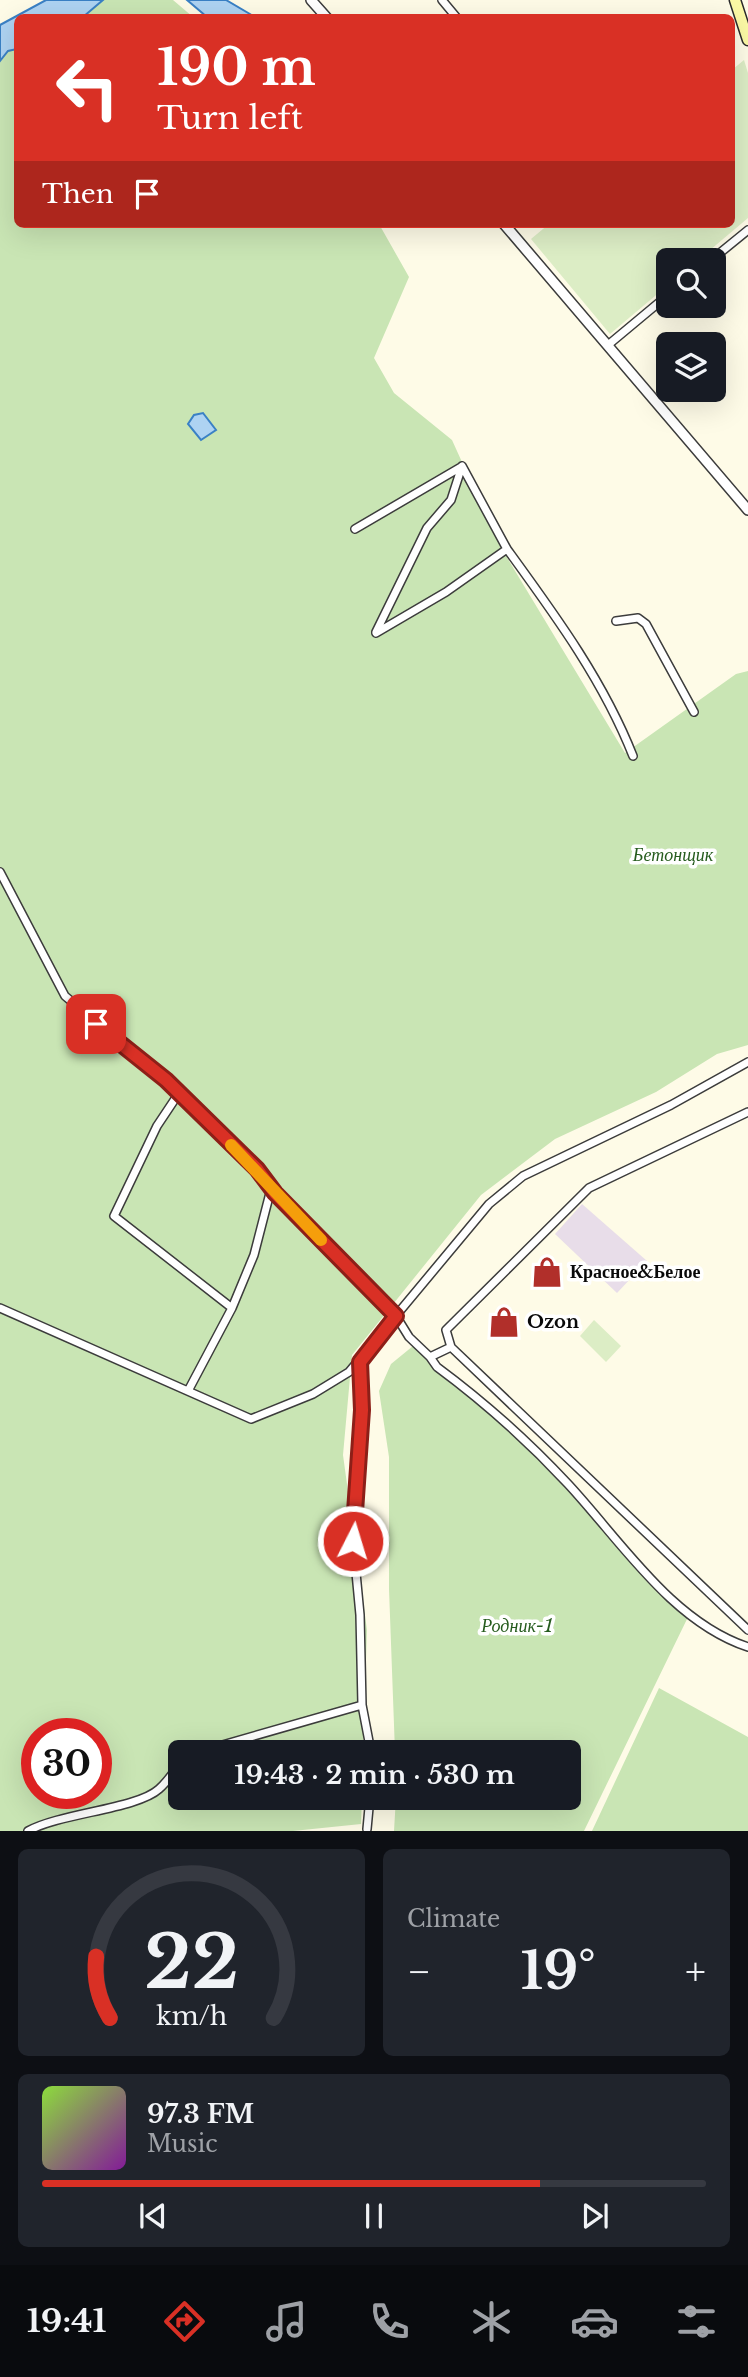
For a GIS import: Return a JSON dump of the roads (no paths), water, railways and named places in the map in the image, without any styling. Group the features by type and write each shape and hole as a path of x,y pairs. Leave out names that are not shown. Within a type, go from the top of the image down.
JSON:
{"main road":[{"path":"735,0 748,40"}],"street":[{"path":"312,0 324,14"},
{"path":"442,0 454,14"},
{"path":"507,228 748,510"},
{"path":"726,248 748,230"},
{"path":"608,345 656,305"},
{"path":"355,529 462,466"},
{"path":"462,466 451,500 427,528 376,633 446,592 507,549"},
{"path":"462,466 507,549 568,633 617,716 633,757"},
{"path":"616,621 638,618 646,624 694,712"},
{"path":"0,872 65,996 179,1093 257,1169 271,1189 396,1316 409,1337 437,1367 500,1414 568,1484 670,1598 723,1639 748,1647"},
{"path":"0,1308 251,1419 313,1394 360,1362 489,1204 523,1176 671,1105 748,1062"},
{"path":"179,1093 157,1126 114,1216 232,1308"},
{"path":"748,1112 589,1188 446,1330 451,1347 748,1630"},
{"path":"188,1391 232,1308 254,1255 271,1189"},
{"path":"430,1357 451,1347"},
{"path":"360,1362 362,1410 353,1541 360,1615 362,1705 369,1740"},
{"path":"240,1740 362,1705"},
{"path":"29,1831 41,1824 127,1802 158,1791 168,1778"},
{"path":"367,1829 369,1810"}],"water":[{"path":"46,0 103,0 87,14 20,14"},
{"path":"187,0 226,0 250,14 203,14"},
{"path":"14,17 14,50 8,51 0,61 0,25"},
{"path":"203,413 216,430 201,440 188,424 194,415"}],"place":[{"name":"Красное&Белое","path":"547,1272"},
{"name":"Ozon","path":"504,1322"}],"park label":[{"name":"Бетонщик","path":"673,855"},
{"name":"Родник-1","path":"517,1626"}]}
